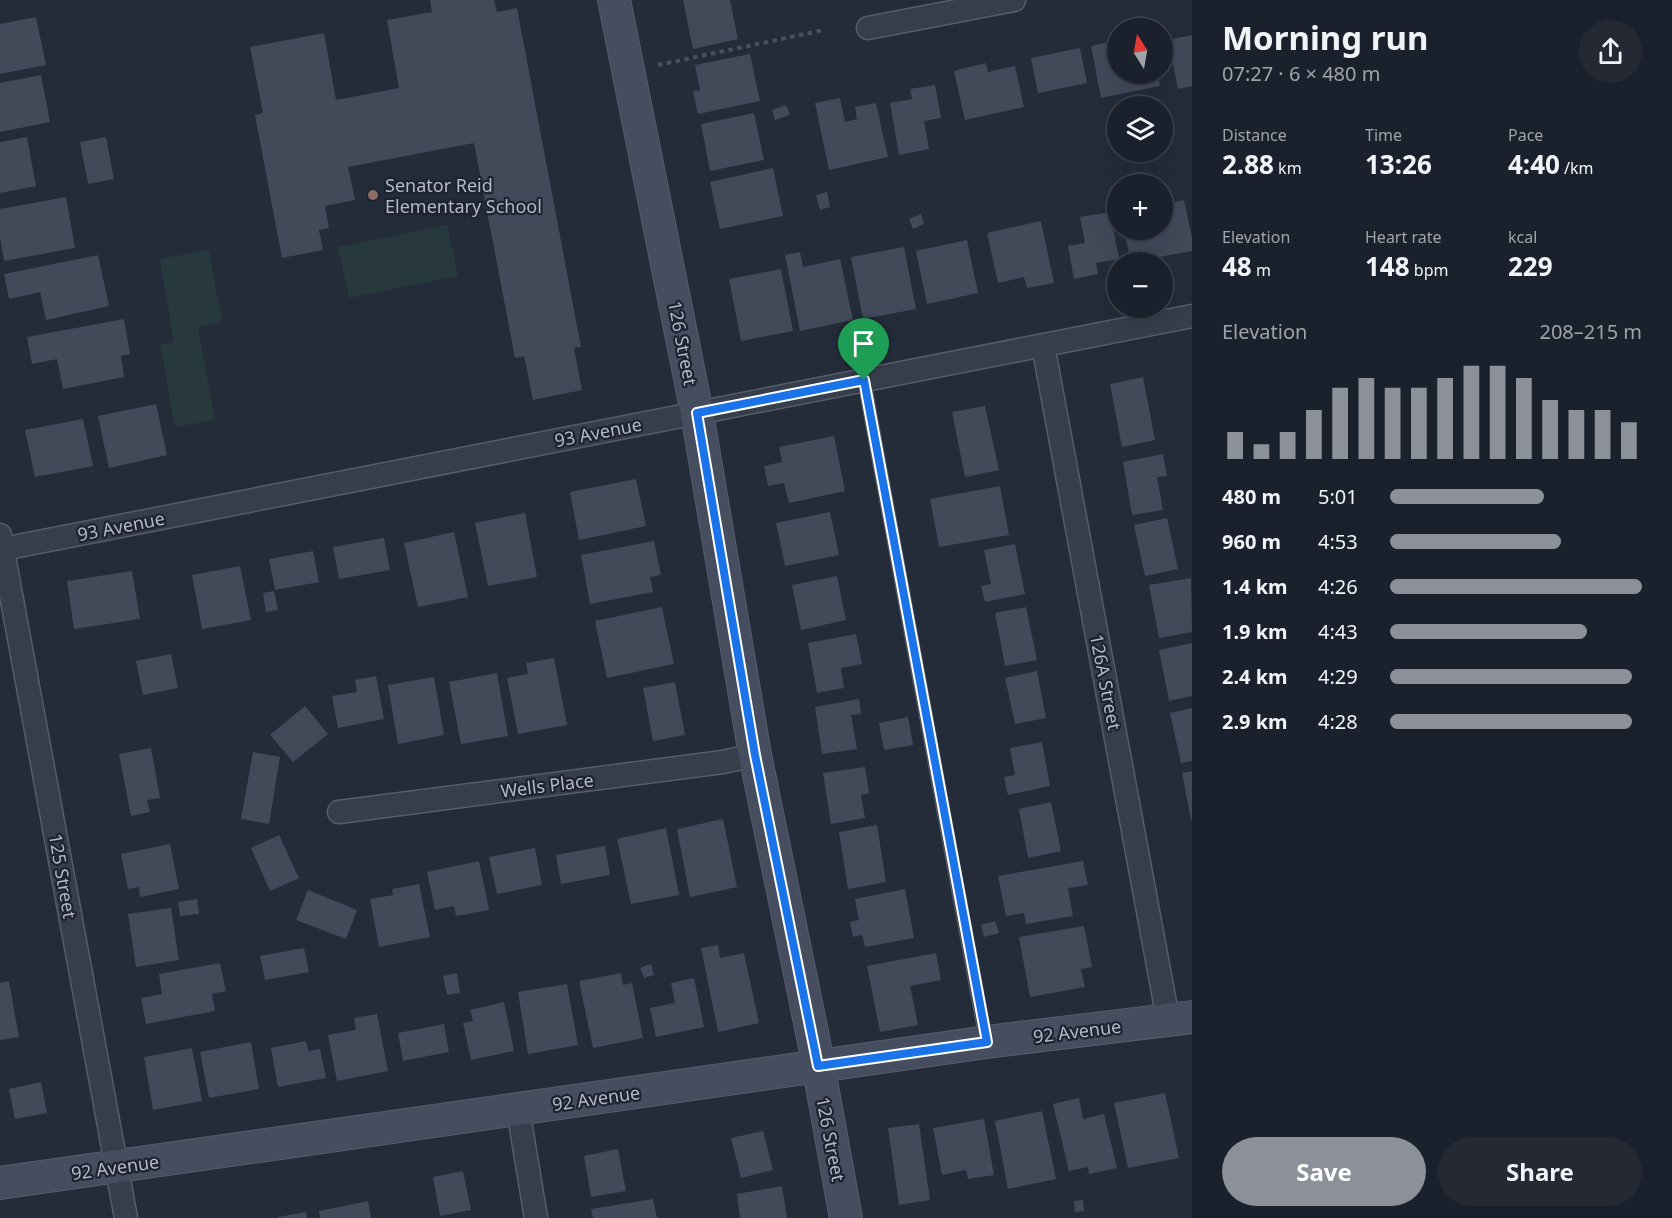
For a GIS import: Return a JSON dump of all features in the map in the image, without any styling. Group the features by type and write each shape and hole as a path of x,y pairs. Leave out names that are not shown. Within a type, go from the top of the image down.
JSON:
{"street":[{"name":"126 Street","path":"614,0 697,413 755,755 818,1066 846,1218"},
{"path":"868,28 1014,0"},
{"name":"93 Avenue","path":"2,542 697,413 1192,316"},
{"name":"126A Street","path":"1043,345 1180,1018"},
{"name":"125 Street","path":"2,542 126,1218"},
{"name":"Wells Place","path":"339,812 723,762 755,755"},
{"name":"92 Avenue","path":"0,1184 987,1042 1180,1018"},
{"path":"518,1109 536,1218"}],"lane":[{"path":"864,380 987,1042"}],"path":[{"path":"658,64 824,30"}],"shaded area":[{"path":"447,225 458,276 349,298 338,247"},
{"path":"209,250 222,322 198,327 215,420 175,427 160,345 174,342 160,259"}],"building":[{"path":"430,0 494,0 497,12 517,8 581,347 574,348 582,390 533,400 524,356 515,358 474,143 348,167 355,200 325,206 329,228 319,230 323,250 282,258 255,115 263,113 250,47 324,33 336,100 399,88 387,20 432,12"},
{"path":"683,0 730,0 738,39 693,49"},
{"path":"36,17 46,65 0,74 0,24"},
{"path":"1192,35 1192,86 1178,89 1173,64 1173,39"},
{"path":"1107,42 1107,84 1160,84 1160,86 1101,98 1091,46"},
{"path":"1080,48 1087,83 1038,93 1031,58"},
{"path":"750,54 760,101 698,114 693,91 700,90 695,65"},
{"path":"986,63 988,72 1015,66 1024,107 965,120 954,71"},
{"path":"41,75 50,122 0,132 0,83"},
{"path":"935,85 941,118 924,121 929,149 899,155 890,103 912,99 910,89"},
{"path":"840,98 845,122 857,119 855,107 876,103 888,157 829,170 815,103"},
{"path":"786,105 790,115 775,120 772,110"},
{"path":"754,113 764,160 710,171 701,124"},
{"path":"27,137 36,186 0,193 0,142"},
{"path":"106,137 114,179 88,184 80,142"},
{"path":"773,168 783,216 720,229 710,182"},
{"path":"827,192 830,207 820,210 816,195"},
{"path":"66,197 75,248 4,261 0,237 0,209"},
{"path":"1184,200 1192,238 1192,251 1173,254 1173,252 1129,252 1126,240 1173,240 1173,203"},
{"path":"1107,212 1107,240 1115,240 1118,252 1107,252 1107,261 1096,263 1098,274 1074,279 1068,246 1085,243 1080,217"},
{"path":"921,214 924,224 913,229 909,219"},
{"path":"1041,221 1054,283 1027,288 1024,277 998,283 987,233"},
{"path":"967,240 978,293 927,304 916,251"},
{"path":"904,247 916,309 863,319 851,257"},
{"path":"800,252 803,267 840,259 853,320 800,331 785,255"},
{"path":"98,255 109,306 46,320 40,292 9,299 4,274"},
{"path":"781,269 793,331 741,341 729,279"},
{"path":"124,319 130,354 121,356 124,377 63,389 57,359 32,364 27,337"},
{"path":"1143,377 1155,440 1122,447 1110,384"},
{"path":"156,404 167,455 109,468 98,416"},
{"path":"985,406 999,470 965,477 952,412"},
{"path":"83,419 93,466 35,477 25,430"},
{"path":"834,436 845,491 789,503 784,483 768,486 764,466 782,462 779,447"},
{"path":"1163,454 1167,476 1157,477 1163,510 1132,515 1123,462"},
{"path":"636,479 646,526 579,540 570,492"},
{"path":"1000,486 1009,535 939,547 930,499"},
{"path":"830,512 839,555 785,566 776,523"},
{"path":"525,513 537,577 488,586 475,523"},
{"path":"1167,518 1178,569 1145,576 1134,525"},
{"path":"454,532 468,597 418,607 404,543"},
{"path":"384,538 390,570 339,579 333,547"},
{"path":"654,541 661,575 650,577 653,592 590,604 581,555"},
{"path":"1015,544 1025,594 985,602 981,586 991,584 984,550"},
{"path":"313,551 319,582 275,590 269,559"},
{"path":"240,566 251,620 202,629 192,575"},
{"path":"132,571 140,619 74,629 67,581"},
{"path":"837,576 846,620 801,630 792,585"},
{"path":"1191,578 1192,632 1159,638 1149,585"},
{"path":"274,591 278,610 266,612 263,593"},
{"path":"662,607 674,664 607,678 595,621"},
{"path":"1026,607 1037,660 1005,666 995,613"},
{"path":"856,634 862,664 841,668 844,688 817,693 808,643"},
{"path":"1192,643 1192,696 1169,701 1159,650"},
{"path":"171,654 178,688 143,695 136,661"},
{"path":"554,658 567,725 518,734 507,678 528,674 526,663"},
{"path":"1037,671 1046,718 1015,724 1005,678"},
{"path":"497,673 508,736 461,744 449,682"},
{"path":"376,676 384,719 338,728 332,696 357,692 355,680"},
{"path":"434,677 444,735 398,744 388,685"},
{"path":"675,682 685,735 653,741 643,688"},
{"path":"859,699 861,714 851,715 857,749 822,754 815,707"},
{"path":"305,706 328,734 293,762 270,735"},
{"path":"1192,708 1192,761 1181,763 1170,713"},
{"path":"908,717 913,745 884,750 879,723"},
{"path":"1042,742 1050,786 1008,795 1004,777 1015,775 1010,748"},
{"path":"151,748 160,798 147,800 150,812 131,816 119,754"},
{"path":"253,752 280,757 269,824 241,819"},
{"path":"865,767 869,793 861,795 865,818 831,824 823,773"},
{"path":"1192,771 1192,820 1191,820 1182,773"},
{"path":"1051,802 1061,851 1028,858 1019,809"},
{"path":"723,819 737,887 690,897 677,829"},
{"path":"877,825 886,882 848,889 839,832"},
{"path":"666,828 679,895 631,904 617,839"},
{"path":"279,835 299,878 270,891 251,848"},
{"path":"170,844 179,889 140,897 139,887 128,889 121,854"},
{"path":"605,846 610,875 561,884 556,855"},
{"path":"535,848 542,885 497,894 489,857"},
{"path":"479,861 489,910 456,916 454,906 435,910 427,872"},
{"path":"1083,861 1088,885 1068,888 1073,916 1026,924 1024,913 1006,916 998,876"},
{"path":"419,884 430,937 379,947 370,899 393,895 392,889"},
{"path":"905,889 914,938 865,947 862,935 853,937 850,922 859,920 855,899"},
{"path":"308,890 357,910 346,939 296,920"},
{"path":"197,899 199,914 180,916 178,902"},
{"path":"171,908 179,960 136,967 128,914"},
{"path":"995,921 999,933 984,937 981,925"},
{"path":"1084,926 1092,967 1081,969 1085,987 1030,997 1019,937"},
{"path":"718,945 720,958 744,953 759,1023 718,1032 701,948"},
{"path":"304,948 309,972 265,980 260,956"},
{"path":"936,953 941,980 910,986 918,1025 880,1032 867,966"},
{"path":"220,963 226,991 212,994 215,1011 146,1024 141,998 162,994 159,974"},
{"path":"651,964 654,975 644,978 640,968"},
{"path":"457,973 460,993 447,995 443,976"},
{"path":"621,973 623,985 632,983 643,1038 593,1048 579,981"},
{"path":"694,978 704,1027 656,1037 650,1008 675,1003 671,983"},
{"path":"9,981 19,1037 0,1040 0,983"},
{"path":"567,984 578,1045 528,1054 518,992"},
{"path":"504,1002 514,1051 471,1060 463,1023 473,1021 470,1010"},
{"path":"377,1014 388,1071 337,1081 328,1035 356,1030 354,1018"},
{"path":"444,1024 449,1052 403,1061 398,1033"},
{"path":"306,1041 308,1051 320,1049 326,1078 278,1087 271,1048"},
{"path":"251,1042 259,1089 209,1098 200,1052"},
{"path":"192,1048 202,1101 153,1110 144,1057"},
{"path":"41,1082 47,1113 15,1119 9,1089"},
{"path":"1165,1093 1179,1158 1128,1168 1114,1103"},
{"path":"1079,1098 1083,1119 1104,1114 1117,1168 1089,1174 1088,1167 1069,1171 1053,1104"},
{"path":"1042,1111 1056,1179 1008,1189 995,1121"},
{"path":"984,1119 994,1175 968,1179 966,1170 942,1175 933,1128"},
{"path":"919,1124 930,1200 899,1205 888,1128"},
{"path":"763,1131 773,1170 741,1178 731,1138"},
{"path":"618,1149 626,1191 591,1197 584,1156"},
{"path":"463,1171 471,1210 440,1216 433,1177"},
{"path":"782,1186 787,1218 740,1218 737,1194"},
{"path":"653,1199 657,1218 593,1218 591,1209"},
{"path":"1083,1200 1084,1211 1075,1212 1074,1201"},
{"path":"368,1201 371,1218 320,1218 319,1211"},
{"path":"306,1212 307,1218 278,1218 278,1217"}],"place":[{"name":"Senator Reid Elementary School","path":"373,195"}],"route":[{"path":"864,380 987,1042 818,1066 755,755 697,413 864,380"}]}
